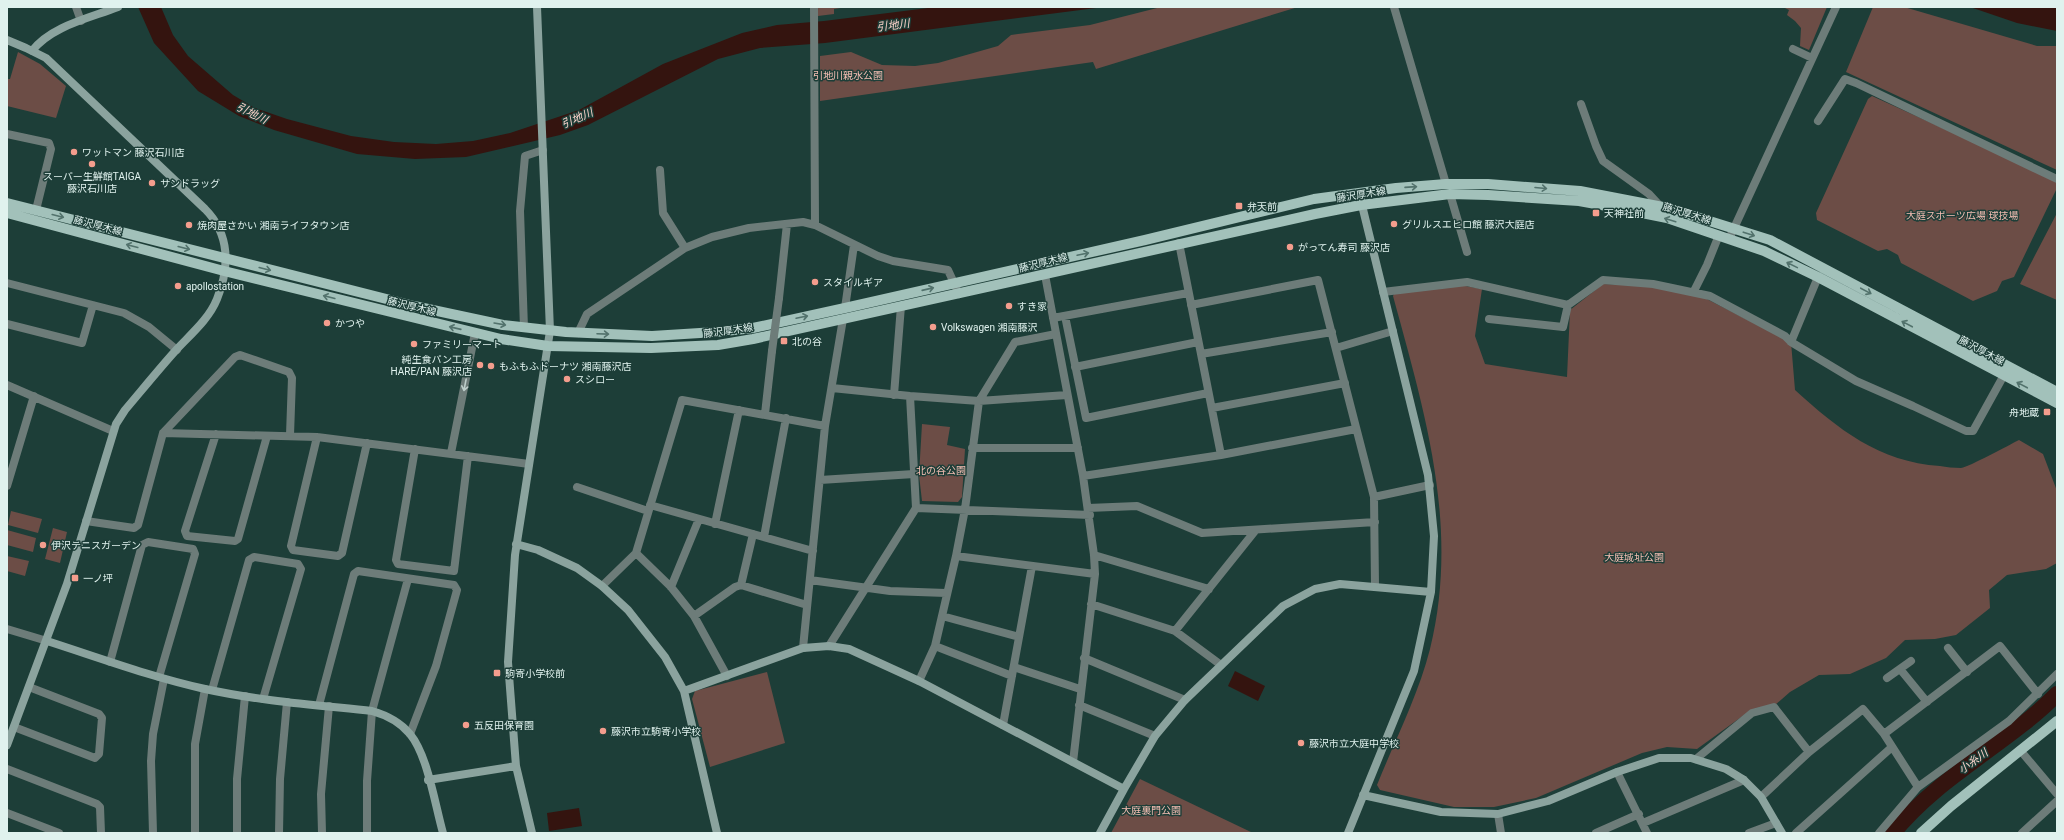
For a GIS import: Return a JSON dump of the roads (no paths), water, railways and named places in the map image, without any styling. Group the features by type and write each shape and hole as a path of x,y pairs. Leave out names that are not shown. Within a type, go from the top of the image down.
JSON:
{"main road":[{"name":"藤沢厚木線","path":"7,203 414,306 503,325 550,331 652,336 753,328 1145,240 1314,199 1446,184 1488,184 1580,191 1661,207 1770,240 2057,392"},
{"name":"藤沢厚木線","path":"7,213 224,271 475,333 548,346 651,348 718,345 1045,275 1178,243 1361,205 1450,194 1579,201 1667,218 1764,251 1818,277 2057,403"},
{"path":"1921,833 1950,806 2057,721"}],"street":[{"path":"76,7 81,21"},
{"path":"32,51 40,40 66,26 118,7"},
{"path":"532,833 516,766 508,662 516,544 550,331 537,7"},
{"path":"814,7 815,225"},
{"path":"1394,7 1446,184"},
{"path":"1729,239 1836,7"},
{"path":"7,40 46,58 214,218 222,230 227,259 217,300 206,318 125,410 113,431 67,584 7,745"},
{"path":"1793,49 1812,58"},
{"path":"1818,121 1845,79 1856,82 2057,179"},
{"path":"1581,104 1603,161 1649,194 1661,207"},
{"path":"7,134 49,143 51,148 36,210"},
{"path":"524,328 520,211 525,156 543,146"},
{"path":"660,170 663,213 685,248"},
{"path":"1348,833 1414,671 1431,592 1434,536 1430,485 1359,193"},
{"path":"1450,194 1467,252"},
{"path":"578,333 587,314 685,248 726,233 749,228 804,222 815,225 854,245 893,261 948,270 956,283 959,294"},
{"path":"765,414 787,224"},
{"path":"1694,291 1707,265 1718,235"},
{"path":"1178,243 1221,455"},
{"path":"845,308 854,245"},
{"path":"1045,275 1083,476 1094,554 1095,574 1080,690 1073,762"},
{"path":"1792,342 1818,277"},
{"path":"1191,305 1318,280 1374,497 1375,586"},
{"path":"1489,319 1563,328 1568,305 1603,280 1653,284 1694,291 1710,296 1785,336 1792,342 1856,382 1913,406 1966,431 1973,431 2004,376"},
{"path":"1383,292 1467,282 1568,305"},
{"path":"7,284 124,313 150,327 177,350"},
{"path":"1053,318 1188,293"},
{"path":"7,324 82,343 93,305"},
{"path":"894,395 901,306"},
{"path":"1065,316 1086,418 1208,393"},
{"path":"802,648 825,426 843,319"},
{"path":"1336,348 1393,331"},
{"path":"1201,354 1332,332"},
{"path":"451,453 475,333"},
{"path":"919,681 935,646 946,593 956,556 965,508 979,400 1015,342 1056,334"},
{"path":"1075,367 1198,342"},
{"path":"86,521 134,528 138,525 163,433 235,357 240,355 289,372 292,378 290,435"},
{"path":"1212,408 1344,383"},
{"path":"7,385 113,431"},
{"path":"832,388 894,395 979,400 1067,395"},
{"path":"7,486 11,459 34,396"},
{"path":"829,646 864,588 916,508 910,396"},
{"path":"602,586 636,553 682,400 825,426"},
{"path":"715,524 739,410"},
{"path":"764,537 786,418"},
{"path":"1083,476 1221,455 1356,429"},
{"path":"163,433 267,436 290,435 317,437 415,448 529,464"},
{"path":"216,434 185,531 187,536 235,542 238,539 267,436"},
{"path":"317,437 291,546 293,550 338,556 342,553 367,443"},
{"path":"415,448 396,560 398,564 454,571 468,456"},
{"path":"972,448 1078,448"},
{"path":"820,480 914,474"},
{"path":"1374,497 1430,485"},
{"path":"577,487 649,508 699,519 813,551"},
{"path":"916,508 1089,512 1138,506 1202,533 1255,531 1375,522"},
{"path":"671,587 699,519"},
{"path":"1175,631 1255,531"},
{"path":"741,584 753,534"},
{"path":"110,662 142,545 148,542 193,549 195,554 161,678 153,734 151,761 152,833"},
{"path":"516,544 538,550 576,568 602,586 628,610 652,638 665,657 684,691 717,833"},
{"path":"636,553 671,587 694,616 727,676"},
{"path":"1094,554 1209,589"},
{"path":"956,556 1095,574"},
{"path":"195,833 195,744 208,690 249,560 254,557 298,564 301,569 263,699"},
{"path":"1003,726 1032,566"},
{"path":"319,705 354,574 358,571 454,585 457,590 436,666 410,734"},
{"path":"367,833 367,781 372,711 408,579"},
{"path":"810,580 890,591 946,593"},
{"path":"694,616 741,584 807,605"},
{"path":"1100,833 1124,788 1155,736 1185,700 1282,606 1298,596 1315,589 1340,584 1431,592"},
{"path":"1091,604 1175,631 1221,665"},
{"path":"942,616 1019,637"},
{"path":"7,629 161,678 208,690 263,699 372,711 384,714 396,721 410,734 420,751 443,833"},
{"path":"684,691 802,648 829,646 849,649 919,681 1124,788"},
{"path":"935,646 1012,676"},
{"path":"1884,734 2000,646 2038,694"},
{"path":"1948,648 1967,672"},
{"path":"1084,658 1185,700"},
{"path":"1887,678 1911,661"},
{"path":"1014,667 1080,690"},
{"path":"1900,669 1927,702"},
{"path":"1878,833 1918,788 2009,721 2057,674"},
{"path":"14,726 95,758 99,754 102,718 99,714 29,688"},
{"path":"237,833 237,779 245,696"},
{"path":"279,833 280,779 287,702"},
{"path":"1079,705 1155,736"},
{"path":"322,833 321,794 329,706"},
{"path":"1696,759 1752,713 1774,707 1808,752"},
{"path":"1761,797 1808,752 1863,709 1884,734 1918,788"},
{"path":"1796,833 1892,747"},
{"path":"2020,750 2057,794"},
{"path":"1363,795 1441,812 1498,814 1548,801 1617,772 1659,758 1696,759 1726,769 1744,780 1761,797 1782,833"},
{"path":"428,780 516,766"},
{"path":"7,769 97,804 100,807 101,833"},
{"path":"1617,772 1639,814 1647,833"},
{"path":"1643,823 1744,780"},
{"path":"2022,833 2057,801"},
{"path":"7,813 59,833"},
{"path":"1498,814 1502,833"},
{"path":"1596,833 1639,814"},
{"path":"1749,833 1776,823"}],"water":[{"name":"引地川","path":"138,7 161,7 173,35 188,56 233,95 255,108 287,119 351,136 394,142 436,144 473,141 510,133 579,110 663,64 742,33 777,25 824,21 936,7 1104,7 825,43 760,48 718,59 588,125 560,135 466,157 415,159 357,154 274,130 239,116 198,91 154,43"},
{"path":"1970,7 2057,7 2057,31 2017,23"},
{"path":"1235,671 1265,686 1258,701 1228,686"},
{"path":"579,808 582,826 549,831 547,813"}],"waterway":[{"name":"小糸川","path":"1893,833 1931,794 2016,729 2057,694"}],"place":[{"name":"ワットマン 藤沢石川店","path":"74,152"},
{"name":"スーパー生鮮館TAIGA 藤沢石川店","path":"92,164"},
{"name":"サンドラッグ","path":"152,183"},
{"name":"弁天前","path":"1239,206"},
{"name":"天神社前","path":"1596,213"},
{"name":"グリルスエヒロ館 藤沢大庭店","path":"1394,224"},
{"name":"焼肉屋さかい 湘南ライフタウン店","path":"189,225"},
{"name":"がってん寿司 藤沢店","path":"1290,247"},
{"name":"スタイルギア","path":"815,282"},
{"name":"apollostation","path":"178,286"},
{"name":"すき家","path":"1009,306"},
{"name":"かつや","path":"327,323"},
{"name":"Volkswagen 湘南藤沢","path":"933,327"},
{"name":"北の谷","path":"784,341"},
{"name":"ファミリーマート","path":"414,344"},
{"name":"純生食パン工房 HARE/PAN 藤沢店","path":"480,365"},
{"name":"もふもふドーナツ 湘南藤沢店","path":"491,366"},
{"name":"スシロー","path":"567,379"},
{"name":"舟地蔵","path":"2047,412"},
{"name":"伊沢テニスガーデン","path":"43,545"},
{"name":"一ノ坪","path":"75,578"},
{"name":"駒寄小学校前","path":"497,673"},
{"name":"五反田保育園","path":"466,725"},
{"name":"藤沢市立駒寄小学校","path":"603,731"},
{"name":"藤沢市立大庭中学校","path":"1301,743"}],"park label":[{"name":"引地川親水公園","path":"848,75"},
{"name":"大庭スポーツ広場 球技場","path":"1962,215"},
{"name":"北の谷公園","path":"941,470"},
{"name":"大庭城址公園","path":"1634,557"},
{"name":"大庭裏門公園","path":"1151,810"}]}
